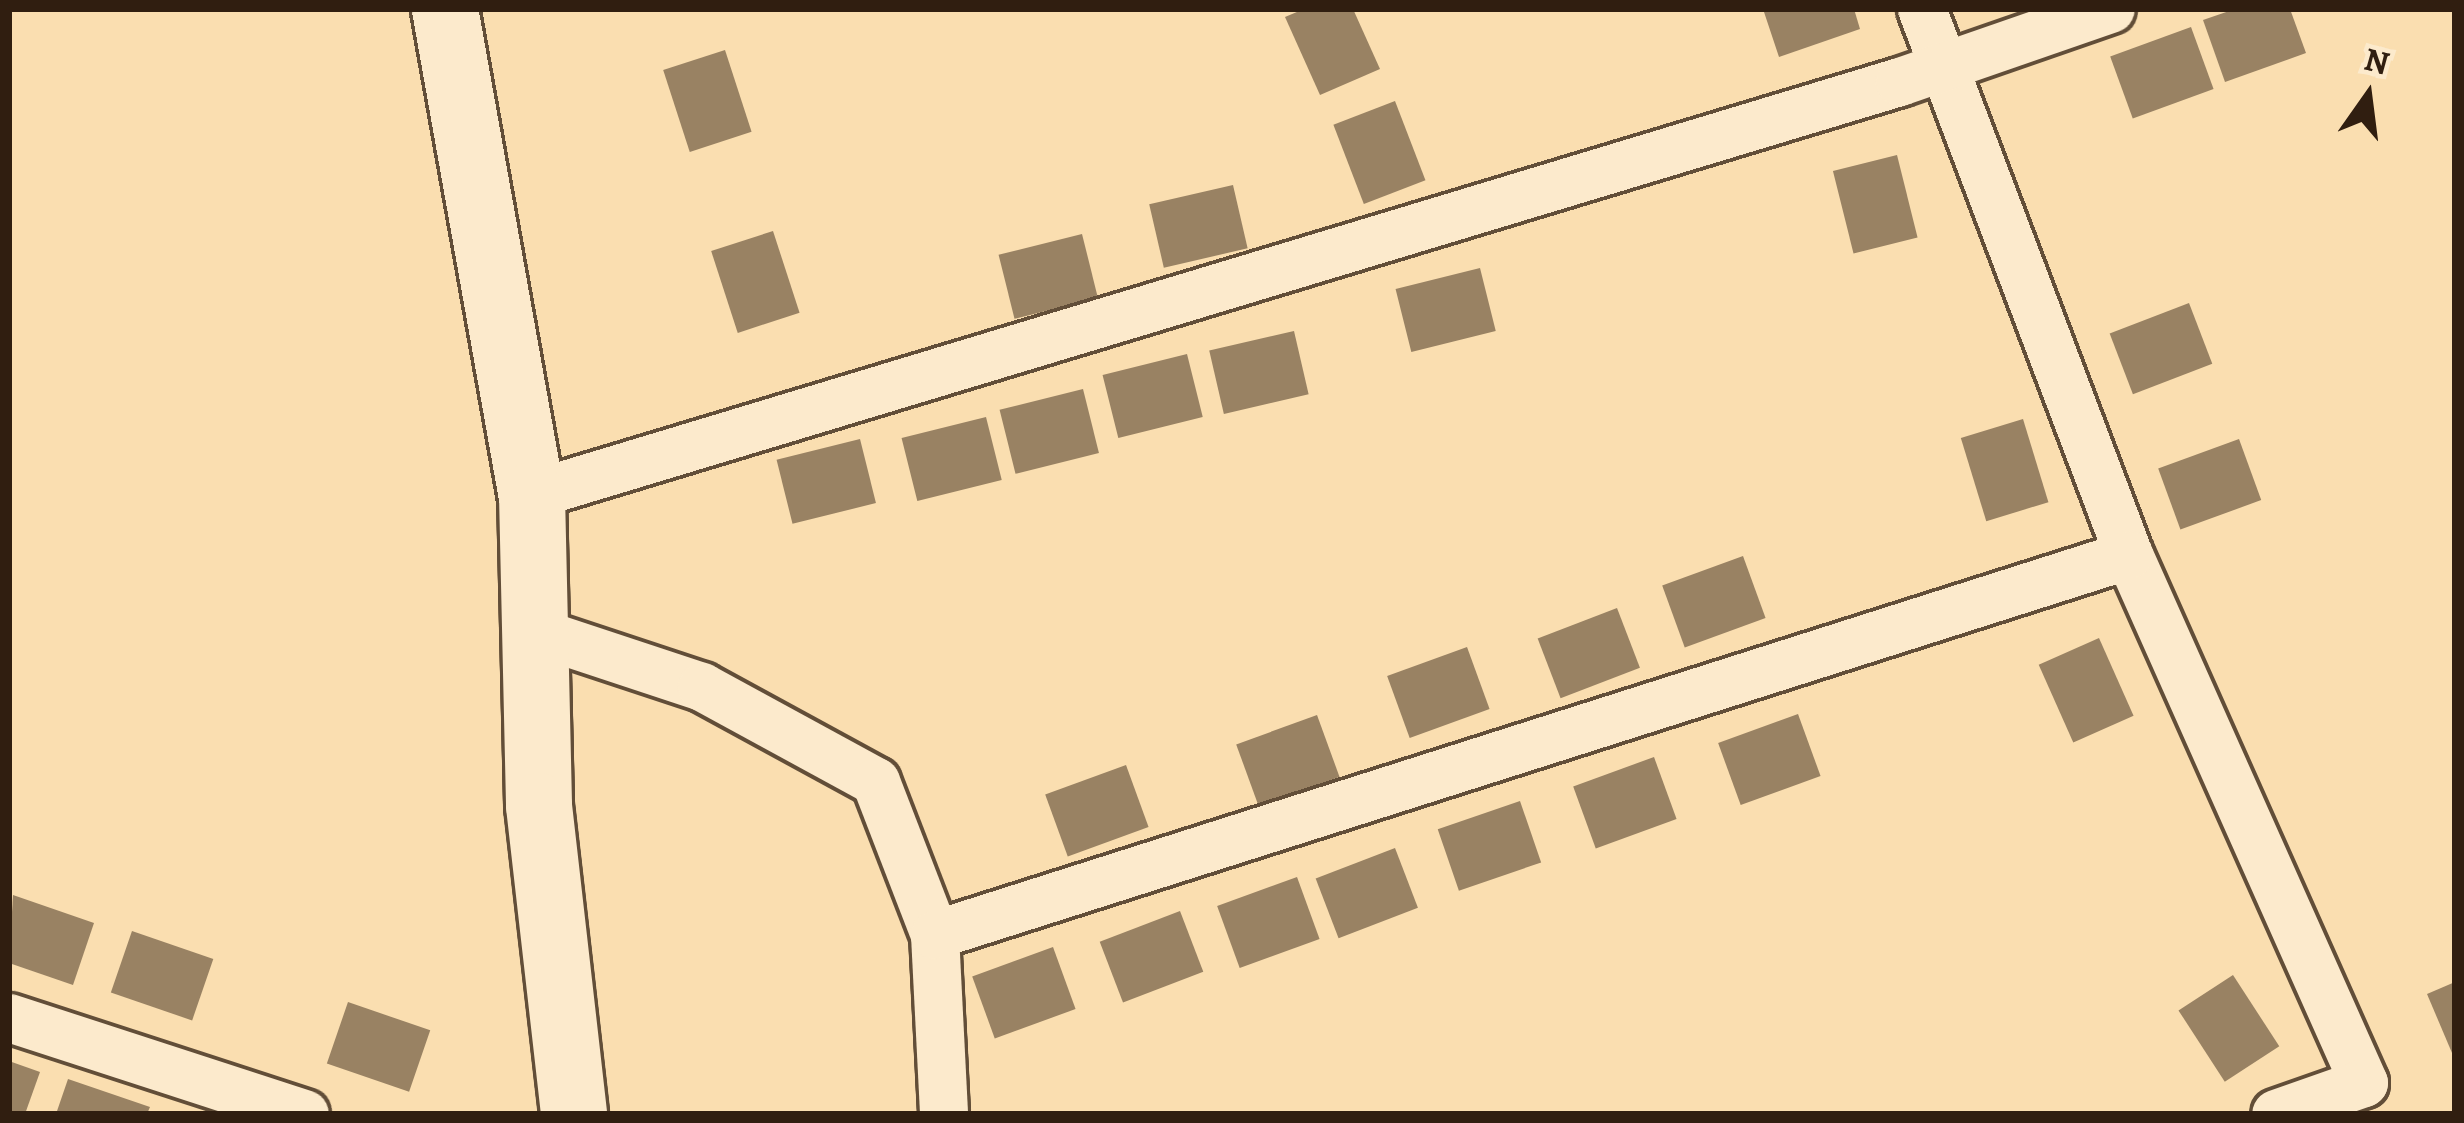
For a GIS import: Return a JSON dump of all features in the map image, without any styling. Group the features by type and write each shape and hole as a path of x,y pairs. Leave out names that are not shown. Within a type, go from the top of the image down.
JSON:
{"street":[{"path":"445,9 532,495 539,806 574,1114"},
{"path":"1922,9 2129,555 2364,1083 2276,1114"},
{"path":"532,495 1946,66 2111,9"},
{"path":"935,935 2129,555"},
{"path":"533,631 702,687 876,782 935,935 944,1114"},
{"path":"9,1018 304,1114"}],"building":[{"path":"1304,9 1353,9 1380,69 1320,95 1285,17"},
{"path":"1763,9 1854,9 1860,29 1779,57"},
{"path":"2235,9 2290,9 2306,53 2225,82 2203,20"},
{"path":"2191,27 2214,89 2133,118 2110,56"},
{"path":"725,50 752,132 690,152 663,70"},
{"path":"1395,101 1425,180 1364,204 1333,125"},
{"path":"1897,155 1918,237 1854,253 1833,171"},
{"path":"1233,185 1248,248 1164,268 1149,204"},
{"path":"773,231 800,313 738,333 711,251"},
{"path":"1082,234 1098,298 1015,319 999,255"},
{"path":"1480,268 1496,331 1411,352 1396,289"},
{"path":"2189,303 2212,364 2133,394 2110,333"},
{"path":"1294,331 1309,394 1224,414 1209,351"},
{"path":"1187,354 1203,417 1118,438 1103,375"},
{"path":"1083,389 1099,453 1016,474 1000,410"},
{"path":"986,417 1002,480 917,501 902,438"},
{"path":"2023,419 2048,502 1986,521 1961,438"},
{"path":"860,439 876,503 793,524 777,460"},
{"path":"2239,439 2261,500 2180,529 2158,468"},
{"path":"1743,556 1766,618 1685,647 1662,585"},
{"path":"1617,608 1640,668 1561,698 1538,638"},
{"path":"2099,638 2134,716 2073,742 2039,665"},
{"path":"1467,647 1490,709 1410,738 1387,676"},
{"path":"1798,714 1821,776 1741,805 1718,743"},
{"path":"1317,715 1340,777 1259,806 1236,744"},
{"path":"1654,757 1677,819 1596,848 1573,786"},
{"path":"1126,765 1149,827 1068,856 1045,794"},
{"path":"1520,801 1541,862 1459,891 1438,829"},
{"path":"1395,848 1418,908 1339,938 1316,878"},
{"path":"1297,877 1320,939 1240,968 1217,906"},
{"path":"13,895 94,923 73,985 9,963"},
{"path":"1180,911 1203,972 1123,1003 1100,942"},
{"path":"132,931 213,959 192,1020 111,992"},
{"path":"1053,947 1076,1009 995,1038 972,976"},
{"path":"2233,975 2279,1046 2225,1082 2178,1010"},
{"path":"2455,982 2455,1060 2427,994"},
{"path":"348,1002 430,1030 409,1092 327,1063"},
{"path":"9,1061 40,1072 25,1114 9,1114"},
{"path":"68,1079 150,1107 147,1114 56,1114"}]}
